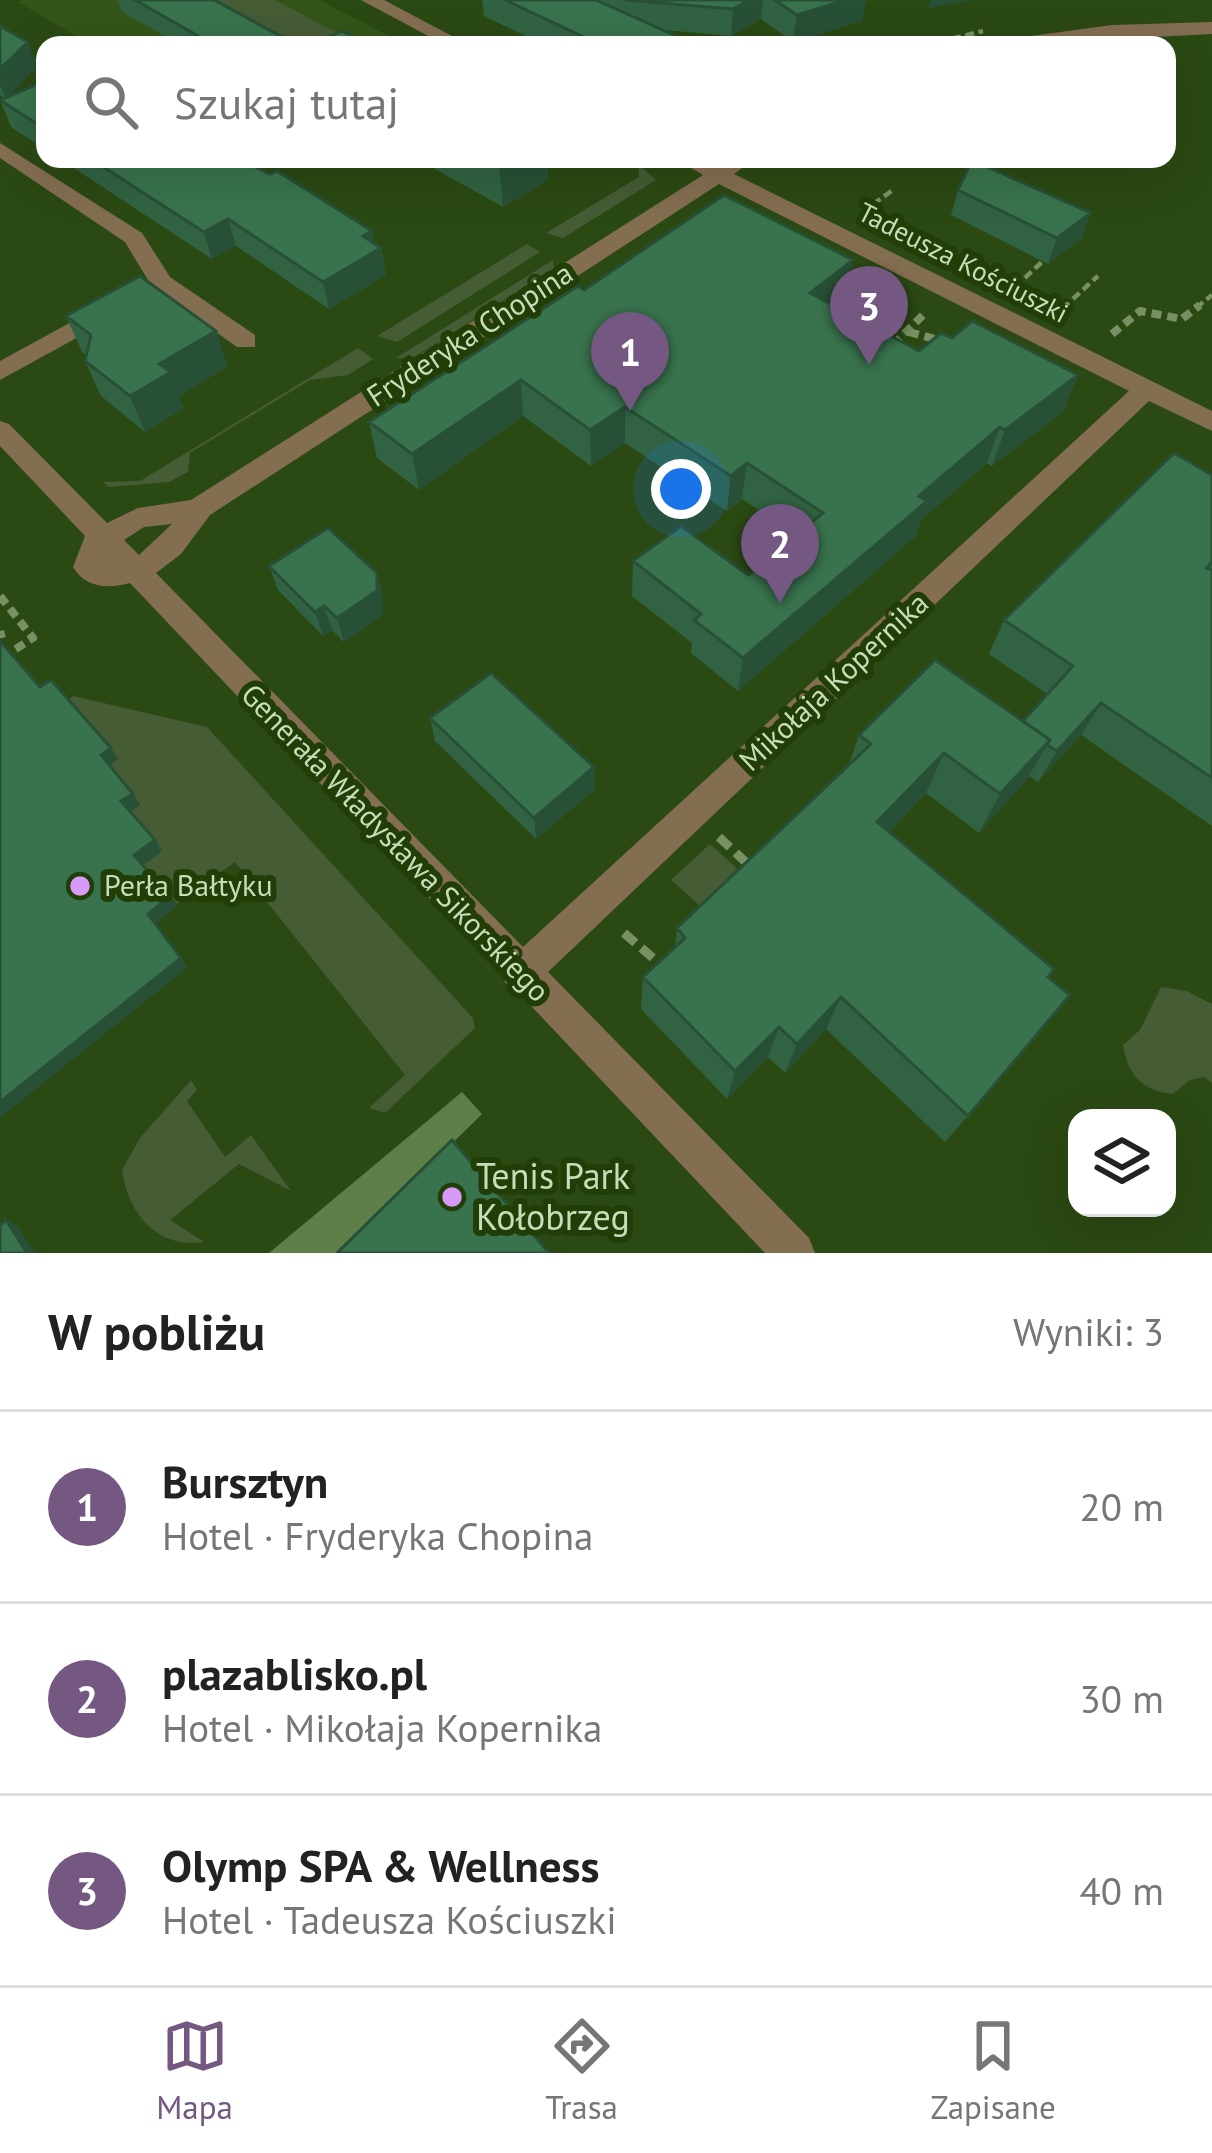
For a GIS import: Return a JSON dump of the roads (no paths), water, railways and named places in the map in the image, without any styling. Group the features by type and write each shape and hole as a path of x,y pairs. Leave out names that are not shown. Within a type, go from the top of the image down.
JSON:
{"street":[{"path":"370,0 442,36"},
{"path":"1076,36 1212,28"},
{"path":"0,149 134,238 161,282 246,341"},
{"name":"Tadeusza Kościuszki","path":"704,168 1212,422"},
{"name":"Fryderyka Chopina","path":"132,571 169,548 196,510 729,168"},
{"path":"0,372 161,282"},
{"name":"Mikołaja Kopernika","path":"520,974 1147,388"},
{"name":"Generała Władysława Sikorskiego","path":"0,430 794,1253"},
{"name":"Fryderyka Chopina","path":"101,538 138,518 196,510"}],"place":[{"name":"Olymp SPA & Wellness","path":"869,365"},
{"name":"Bursztyn","path":"630,411"},
{"name":"plazablisko.pl","path":"780,603"},
{"name":"Perła Bałtyku","path":"80,886"},
{"name":"Tenis Park Kołobrzeg","path":"452,1197"}]}
